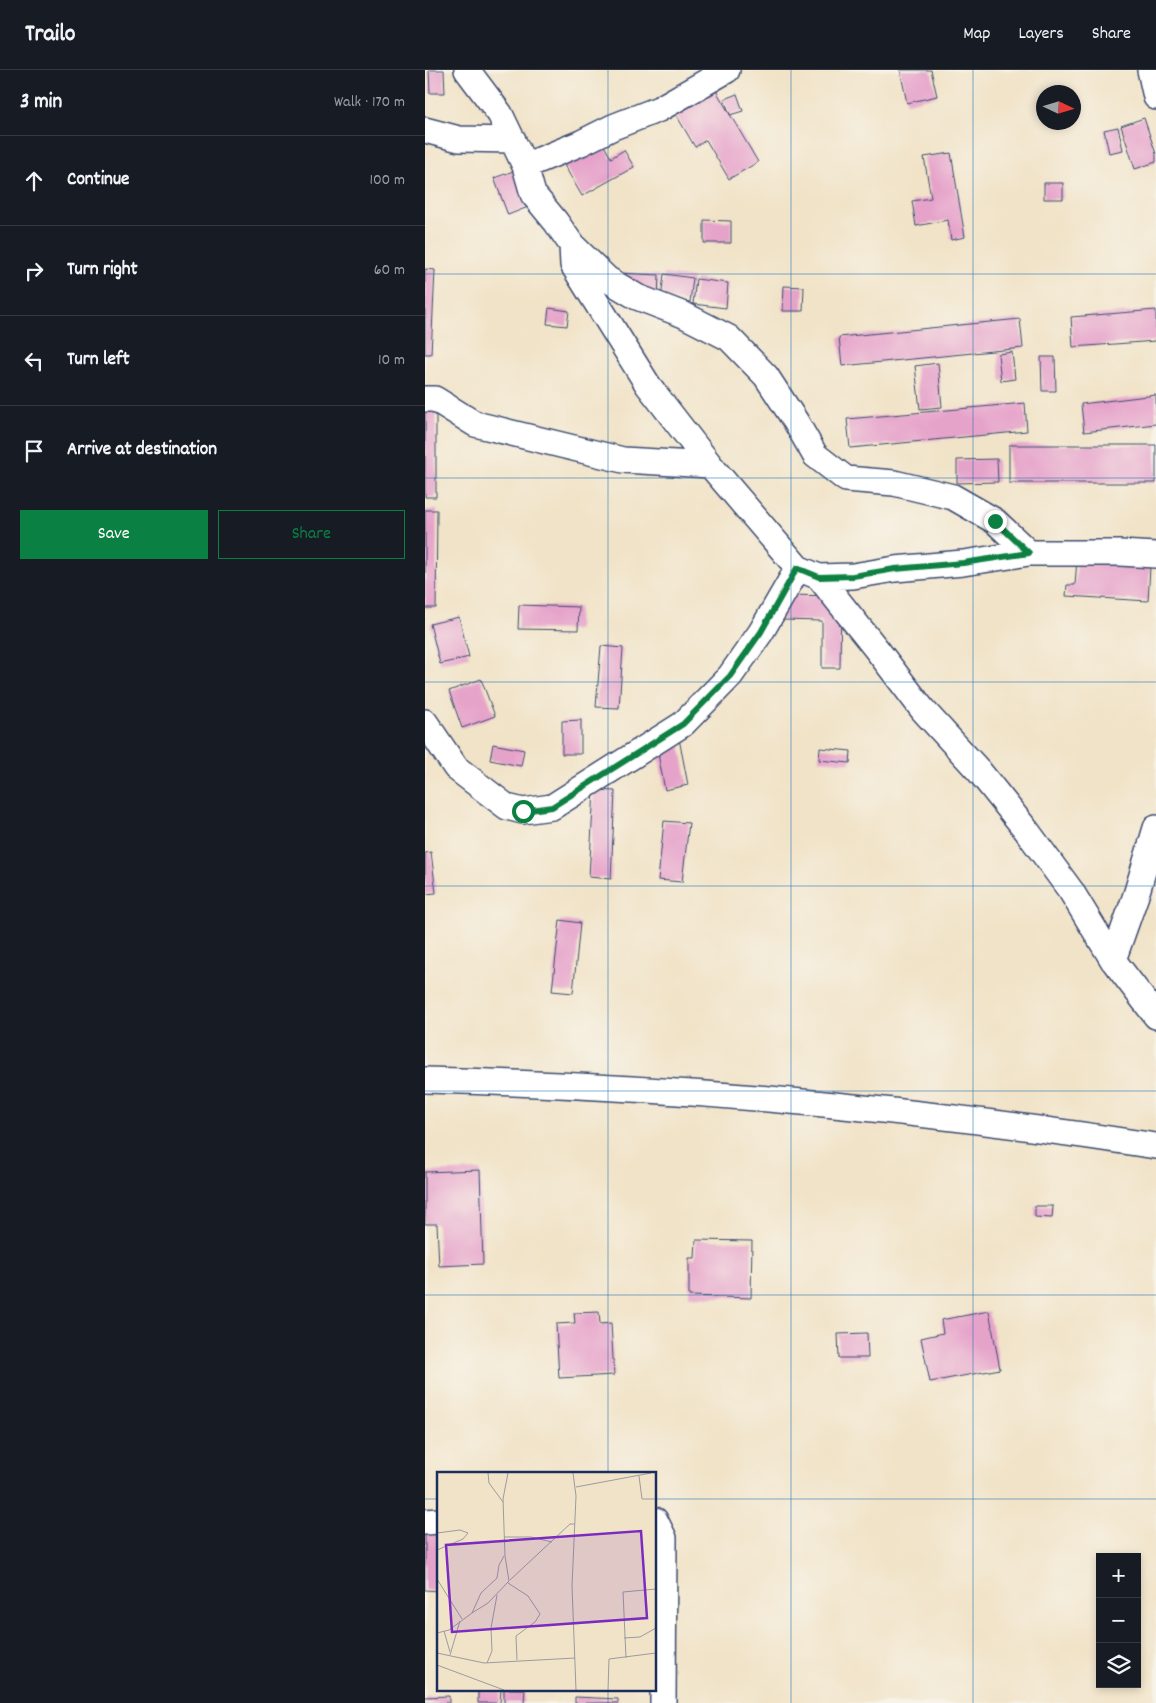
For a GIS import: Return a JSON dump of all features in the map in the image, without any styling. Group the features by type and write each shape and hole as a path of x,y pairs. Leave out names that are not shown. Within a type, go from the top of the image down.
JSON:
{"street":[{"path":"467,70 500,114 525,166 533,194 556,222 571,246 607,279 637,297 684,315 729,338 766,376 815,455 845,479 894,482 953,498 995,521 1029,553"},
{"path":"525,166 581,144 613,127 659,109 727,70"},
{"path":"1149,70 1156,97"},
{"path":"425,130 459,139 513,140"},
{"path":"571,246 573,265 648,385 710,465 879,651 923,710 979,771 1027,831 1071,891 1113,960 1156,1016"},
{"path":"425,399 435,399 475,424 578,450 623,460 710,465"},
{"path":"808,573 853,576 1029,553 1156,555"},
{"path":"425,722 456,768 507,807 523,811 552,807 683,724 730,676 761,632 808,573"},
{"path":"1113,960 1136,895 1156,828"},
{"path":"425,1080 524,1082 773,1099 1015,1124 1156,1146"},
{"path":"656,1522 664,1538 663,1703"}],"building":[{"path":"429,70 444,70 445,93 430,93"},
{"path":"900,70 931,70 937,96 907,103"},
{"path":"708,77 758,162 729,179 706,140 695,147 668,101"},
{"path":"737,94 743,111 730,115 724,99"},
{"path":"1144,118 1156,154 1156,162 1135,169 1121,126"},
{"path":"592,124 611,158 624,150 634,167 582,196 553,146"},
{"path":"1118,127 1123,150 1109,153 1104,130"},
{"path":"951,153 965,237 951,240 948,220 916,226 912,201 931,198 924,157"},
{"path":"519,169 533,205 508,215 494,178"},
{"path":"1044,183 1063,183 1063,199 1044,199"},
{"path":"704,220 731,221 731,243 704,243"},
{"path":"425,269 435,270 431,354 425,354"},
{"path":"619,273 659,275 658,300"},
{"path":"664,274 693,278 690,302 661,299"},
{"path":"696,279 728,283 726,308 693,304"},
{"path":"784,286 804,287 803,311 783,311"},
{"path":"549,308 569,311 567,326 547,324"},
{"path":"1156,310 1156,341 1073,347 1071,317"},
{"path":"1020,319 1023,348 842,366 839,337"},
{"path":"1012,352 1015,379 1001,381 998,354"},
{"path":"1041,357 1055,357 1056,391 1042,391"},
{"path":"938,363 942,407 920,409 915,366"},
{"path":"1156,395 1156,424 1084,432 1081,404"},
{"path":"1025,403 1027,431 850,448 847,419"},
{"path":"425,408 436,408 436,497 425,497"},
{"path":"1009,445 1156,445 1156,483 1009,483"},
{"path":"997,459 998,482 957,483 957,460"},
{"path":"425,510 437,510 436,608 425,608"},
{"path":"1078,546 1151,550 1148,601 1066,596 1067,585 1075,585"},
{"path":"782,595 841,596 840,668 822,668 822,621 782,620"},
{"path":"519,605 579,607 578,630 518,629"},
{"path":"459,617 469,657 440,664 430,624"},
{"path":"601,646 623,648 619,708 596,707"},
{"path":"481,679 495,716 462,728 449,691"},
{"path":"581,720 581,754 562,754 562,721"},
{"path":"677,728 688,785 665,790 654,733"},
{"path":"493,744 524,750 521,766 490,760"},
{"path":"820,748 851,751 850,763 819,760"},
{"path":"594,790 615,791 611,879 589,877"},
{"path":"664,821 689,823 682,882 658,880"},
{"path":"431,852 436,893 425,894 425,853"},
{"path":"560,920 580,923 573,993 552,991"},
{"path":"480,1170 483,1264 439,1266 437,1224 425,1224 425,1172"},
{"path":"1035,1206 1053,1206 1052,1218 1035,1217"},
{"path":"696,1240 752,1241 751,1298 689,1296 689,1258 695,1258"},
{"path":"989,1311 1000,1369 930,1382 921,1338 943,1333 941,1320"},
{"path":"599,1312 600,1324 611,1323 614,1375 559,1378 556,1324 575,1323 574,1313"},
{"path":"867,1333 868,1358 839,1358 838,1334"},
{"path":"425,1526 437,1526 437,1591 425,1590"},
{"path":"478,1690 501,1690 500,1703 478,1703"},
{"path":"504,1690 525,1690 524,1703 504,1703"},
{"path":"449,1696 449,1703 425,1703 425,1697"},
{"path":"575,1697 618,1699 618,1703 575,1703"}],"route":[{"path":"523,811 552,807 683,724 730,676 761,632 797,568 819,577 853,576 1029,553 995,521"}]}
